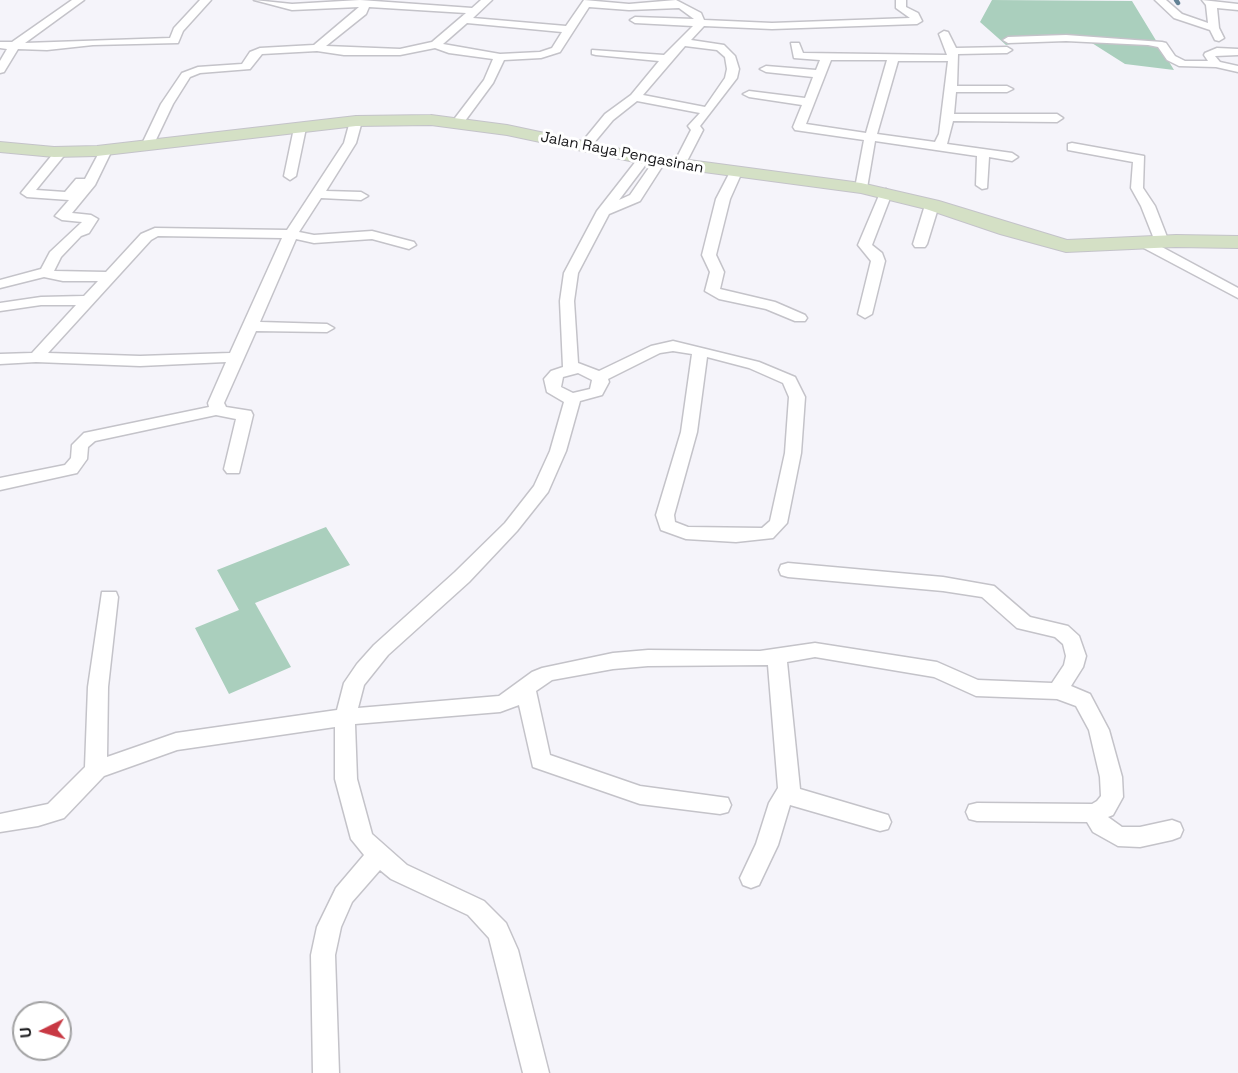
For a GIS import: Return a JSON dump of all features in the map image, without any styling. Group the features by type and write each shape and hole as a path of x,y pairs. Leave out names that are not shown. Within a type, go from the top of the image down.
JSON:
{"main road":[{"name":"Jalan Raya Pengasinan","path":"0,147 61,152 101,151 356,121 406,118 458,122 679,165 886,193 1057,244 1088,247 1153,242 1238,243"}],"street":[{"path":"0,70 14,46 79,0"},
{"path":"0,45 174,41 178,30 206,0"},
{"path":"259,0 292,7 357,2 476,11"},
{"path":"147,146 178,86 191,72 246,67 254,54 260,51 317,48 344,52 400,52 436,45 487,0"},
{"path":"666,0 681,4 697,15 700,22"},
{"path":"436,45 449,50 500,57 548,54 561,45 587,2 629,7 681,4 696,0"},
{"path":"635,20 831,28 917,21 914,15 902,8 901,0"},
{"path":"1161,0 1178,16 1214,28"},
{"path":"317,48 345,28 362,12 365,6 357,2"},
{"path":"1225,50 1214,28 1209,2 1238,6"},
{"path":"465,20 570,30"},
{"path":"584,147 609,117 635,98 700,22"},
{"path":"720,47 726,24"},
{"path":"939,148 943,141 951,88 952,55 944,34"},
{"path":"795,45 798,56 826,58 952,55 1066,38 1148,42 1162,45 1171,58 1183,63 1216,64 1233,68 1238,85"},
{"path":"679,165 697,130 694,126 708,111 731,78 733,69 730,56 720,47 682,42"},
{"path":"1216,64 1209,56 1225,50 1238,52"},
{"path":"596,52 668,59"},
{"path":"458,122 489,81 500,57"},
{"path":"861,189 870,138 894,57"},
{"path":"826,58 799,127 1012,157"},
{"path":"766,69 819,74"},
{"path":"951,88 1007,89"},
{"path":"750,94 808,102"},
{"path":"635,98 708,111"},
{"path":"946,117 1057,118"},
{"path":"218,410 216,403 291,234 350,143 356,121"},
{"path":"290,176 300,128"},
{"path":"1072,147 1140,159 1137,188 1148,206 1153,242 1238,294"},
{"path":"61,152 27,193 68,196 84,178 101,151"},
{"path":"46,272 55,255 76,233 84,230 91,219 62,216 89,185 101,151"},
{"path":"982,185 983,153"},
{"path":"571,368 568,282 575,262 604,211 635,198 652,160"},
{"path":"736,172 723,199 709,255 717,272 712,291 724,296 770,305 800,318"},
{"path":"865,314 878,261 877,256 867,250 865,245 886,193"},
{"path":"316,194 361,196"},
{"path":"920,244 932,205"},
{"path":"36,357 146,237 159,231 291,234 314,239 372,235 409,244"},
{"path":"0,284 46,272 63,277 110,276"},
{"path":"0,307 41,301 90,300"},
{"path":"252,326 327,328"},
{"path":"599,377 663,347 673,346 700,351 784,376 795,388 797,411 793,453 780,514 772,531 761,536 674,531 667,526 665,515 689,432 700,351"},
{"path":"0,359 36,357 140,362 198,357 236,358"},
{"path":"571,368 588,369 599,377 601,382 596,392 573,398 558,394 551,384 556,374 571,368"},
{"path":"536,1073 506,950 498,931 476,908 399,872 378,856 362,839 355,820 344,760 345,717 354,682 381,650 462,577 531,503 542,488 558,451 573,398"},
{"path":"0,484 71,469 79,459 80,445 90,437 218,410 245,416 233,469"},
{"path":"788,570 943,584 987,591 1024,623 1061,631 1072,641 1076,656 1073,667 1057,691"},
{"path":"96,770 98,687 109,597"},
{"path":"0,823 38,817 56,811 96,770 176,742 234,731 345,717 485,706 511,700 539,677 549,673 613,662 648,658 777,658 806,650 824,650 937,670 976,687 1057,691 1077,695 1083,700 1099,730 1113,790 1108,804 1093,813 977,812"},
{"path":"751,878 768,845 780,803 789,789 777,658"},
{"path":"526,689 541,761 640,795 720,805"},
{"path":"787,795 880,822"},
{"path":"1093,813 1101,825 1118,836 1140,837 1172,830"},
{"path":"326,1073 322,955 329,927 344,895 378,856"}],"green space":[{"path":"992,0 1132,1 1174,70 1125,64 1084,38 1051,35 1006,45 980,22"},
{"path":"326,527 350,565 255,603 291,667 229,694 195,628 239,610 217,570"}]}
